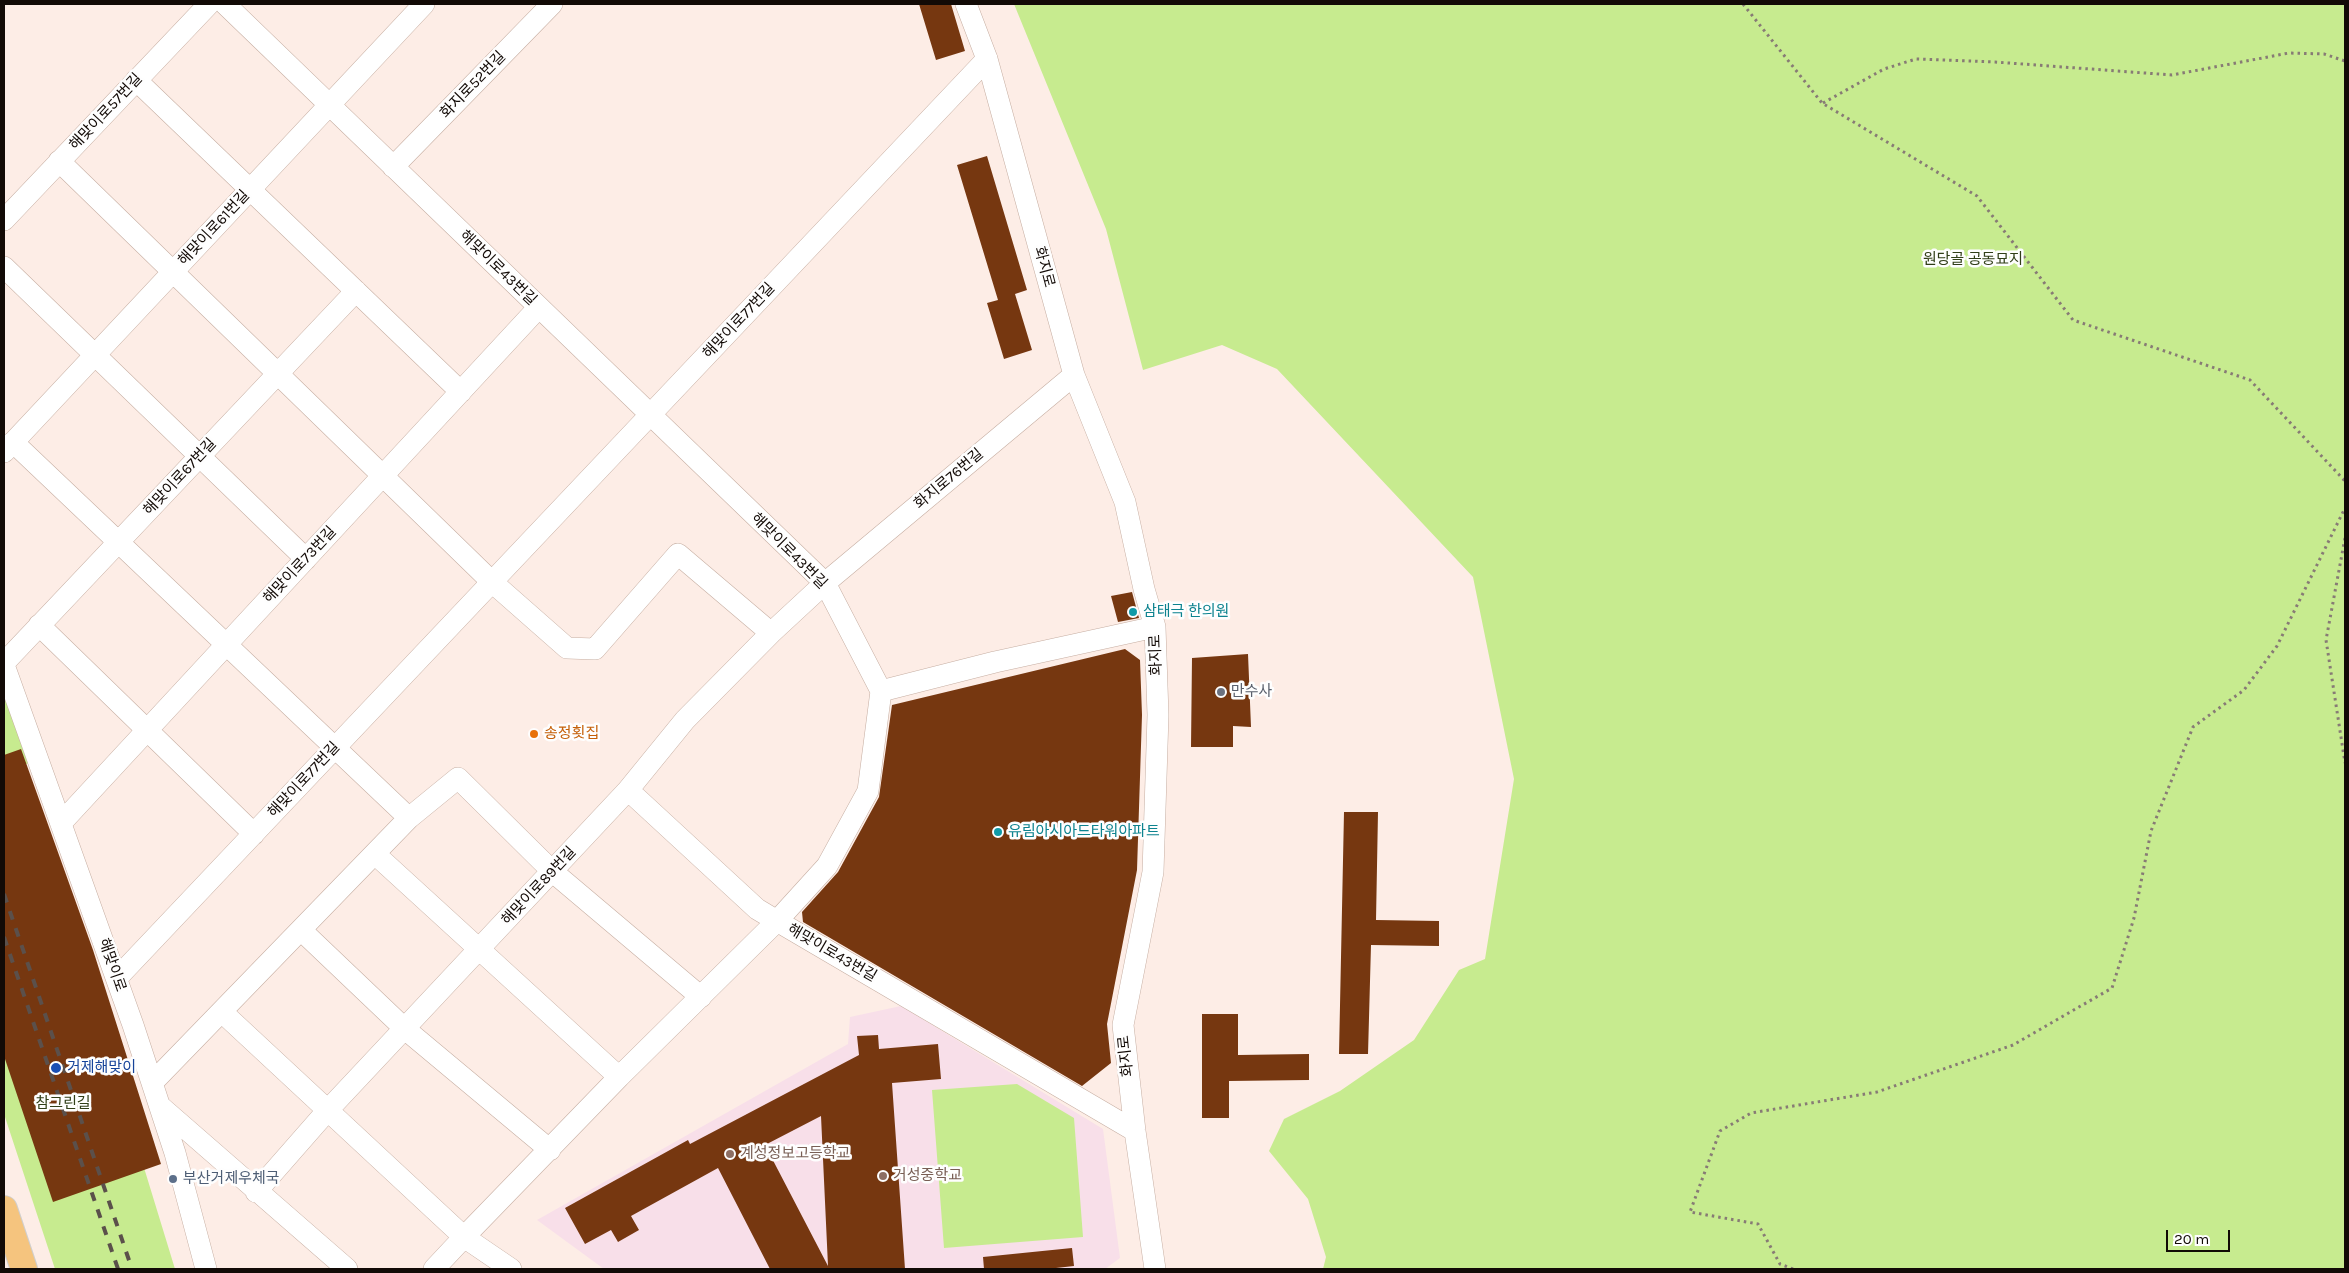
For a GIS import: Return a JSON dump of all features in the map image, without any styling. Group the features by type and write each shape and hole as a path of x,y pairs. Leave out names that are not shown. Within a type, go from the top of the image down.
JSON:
{"main road":[{"path":"4,1209 24,1269"}],"street":[{"name":"해맞이로57번길","path":"4,220 208,4"},
{"name":"해맞이로43번길","path":"225,4 824,583 881,691 868,791 827,866 777,921 1134,1131"},
{"name":"해맞이로61번길","path":"9,447 424,4"},
{"name":"화지로52번길","path":"393,167 552,4"},
{"name":"화지로","path":"966,4 987,59 1074,375 1125,502 1144,589 1155,627 1158,715 1153,872 1123,1025 1134,1131 1155,1269"},
{"name":"해맞이로77번길","path":"116,978 987,59"},
{"path":"136,80 461,392"},
{"path":"59,161 492,582 567,648 595,649 678,554 771,633"},
{"path":"4,267 306,559"},
{"name":"해맞이로67번길","path":"4,664 356,291"},
{"name":"해맞이로73번길","path":"62,822 539,307"},
{"name":"화지로76번길","path":"824,583 1074,375"},
{"path":"9,447 118,542 409,818"},
{"name":"해맞이로89번길","path":"256,1192 327,1111 628,790 685,720 771,633 824,583"},
{"path":"39,625 254,834"},
{"path":"881,691 995,662 1155,627"},
{"name":"해맞이로","path":"4,664 62,822 160,1106 175,1153 206,1269"},
{"path":"152,1083 409,818 458,778 553,872 700,996"},
{"path":"434,1269 619,1077 777,921 757,908 628,790"},
{"path":"375,854 619,1077"},
{"path":"301,930 405,1028 550,1150"},
{"path":"222,1012 464,1237 511,1269"},
{"path":"160,1106 256,1192 347,1269"}],"path":[{"path":"1743,4 1822,104 1977,196 2073,320 2250,380 2345,481"},
{"path":"1822,104 1884,69 1916,60 1995,62 2172,75 2290,53 2324,54 2345,61"},
{"path":"1793,1269 1780,1264 1758,1224 1690,1212 1720,1131 1751,1114 1877,1092 2013,1045 2112,988 2134,918 2150,831 2193,727 2244,690 2277,646 2345,508"},
{"path":"2345,538 2326,640 2345,763"}],"shaded area":[{"path":"901,1006 1103,1129 1120,1258 1105,1269 604,1269 537,1220 848,1044 850,1017"}],"green space":[{"name":"원당골 공동묘지","path":"1014,4 2345,4 2345,1269 1323,1269 1326,1257 1308,1199 1269,1151 1284,1119 1340,1091 1414,1040 1459,970 1485,959 1514,779 1473,577 1277,369 1222,345 1143,370 1106,229"},
{"path":"4,670 39,760 4,771"},
{"name":"참그린길","path":"22,769 175,1269 55,1269 4,1114 4,774"},
{"path":"1017,1084 1074,1118 1083,1237 944,1248 932,1090"}],"building":[{"path":"919,4 951,4 965,51 936,60"},
{"path":"987,156 1027,290 1015,294 1032,350 1004,359 987,303 998,300 957,165"},
{"path":"1132,592 1139,618 1118,622 1111,596"},
{"name":"유림아시아드타워아파트","path":"1125,649 1140,660 1142,715 1137,870 1107,1024 1111,1063 1082,1086 803,922 802,912 838,872 879,797 892,705"},
{"name":"만수사","path":"1248,654 1251,727 1233,726 1233,747 1191,747 1192,658"},
{"name":"참그린길","path":"21,749 93,950 161,1164 53,1202 4,1056 4,755"},
{"path":"1344,812 1378,812 1376,920 1439,921 1439,946 1371,945 1368,1054 1339,1054"},
{"path":"1202,1014 1238,1014 1238,1055 1309,1054 1309,1080 1229,1081 1229,1118 1202,1118"},
{"path":"878,1035 879,1049 938,1044 941,1079 892,1083 905,1269 770,1269 718,1168 631,1216 639,1230 618,1242 611,1230 585,1244 565,1208 688,1140 690,1144 859,1055 857,1036","holes":["821,1116 828,1266 765,1145"]},
{"path":"1072,1248 1074,1266 1056,1269 984,1269 983,1257"}],"railway":[{"path":"4,894 132,1269"},
{"path":"4,937 118,1269"}],"place":[{"name":"삼태극 한의원","path":"1133,612"},
{"name":"만수사","path":"1221,692"},
{"name":"송정횟집","path":"534,734"},
{"name":"유림아시아드타워아파트","path":"998,832"},
{"name":"거제해맞이","path":"56,1068"},
{"name":"계성정보고등학교","path":"730,1154"},
{"name":"거성중학교","path":"883,1176"},
{"name":"부산거제우체국","path":"173,1179"}]}
